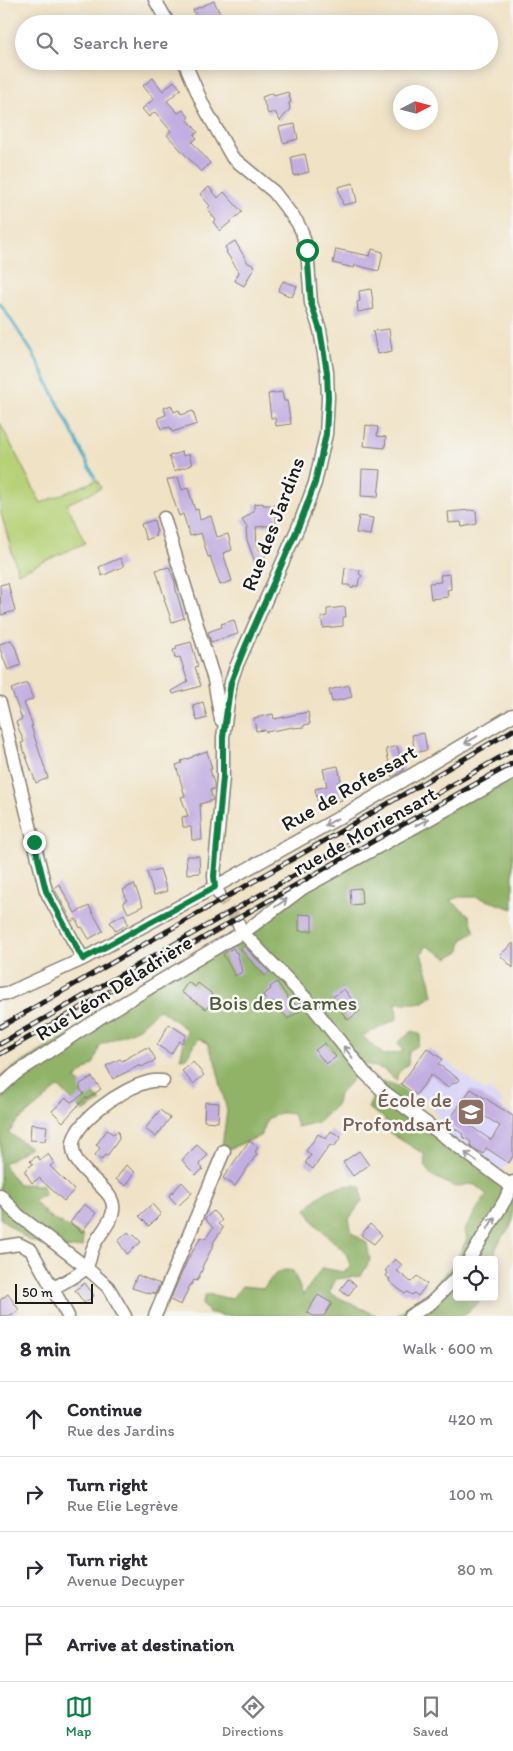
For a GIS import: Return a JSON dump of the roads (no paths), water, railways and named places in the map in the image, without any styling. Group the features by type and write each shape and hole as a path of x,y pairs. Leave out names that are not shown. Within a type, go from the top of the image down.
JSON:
{"street":[{"path":"155,0 164,15"},
{"name":"Rue des Jardins","path":"188,70 203,105 232,157 274,192 297,222 302,232 307,250 311,303 320,330 327,372 328,416 315,483 300,523 236,667 228,694 223,737 223,777 214,876 217,890"},
{"path":"164,518 214,680 223,737"},
{"path":"0,703 46,891 83,959"},
{"name":"Rue de Rofessart","path":"0,994 8,993 83,959 203,893 217,890 513,715"},
{"name":"rue de Moriensart","path":"240,928 303,888 513,773"},
{"path":"240,928 309,1002 364,1072 383,1091 512,1184 505,1200 471,1256"},
{"name":"Rue Léon Deladrière","path":"0,1088 15,1074 104,1016 227,941 240,928"},
{"path":"52,1289 86,1268 95,1243 112,1216 113,1205 108,1194 75,1157 72,1144 75,1135 82,1124 92,1115 126,1091 145,1082 163,1081"},
{"path":"155,1316 224,1151"},
{"path":"0,1195 18,1216 108,1287 126,1316"},
{"path":"0,1247 19,1244 31,1250 68,1316"},
{"path":"410,1316 430,1302 453,1281"}],"waterway":[{"path":"0,303 34,355 95,478"}],"tunnel":[{"path":"219,894 238,923"}],"railway":[{"path":"0,1027 513,730"},
{"path":"0,1044 513,750"},
{"path":"0,1054 513,763"}],"place":[{"name":"École de Profondsart","path":"471,1112"}],"park label":[{"name":"Bois des Carmes","path":"283,1003"}]}
